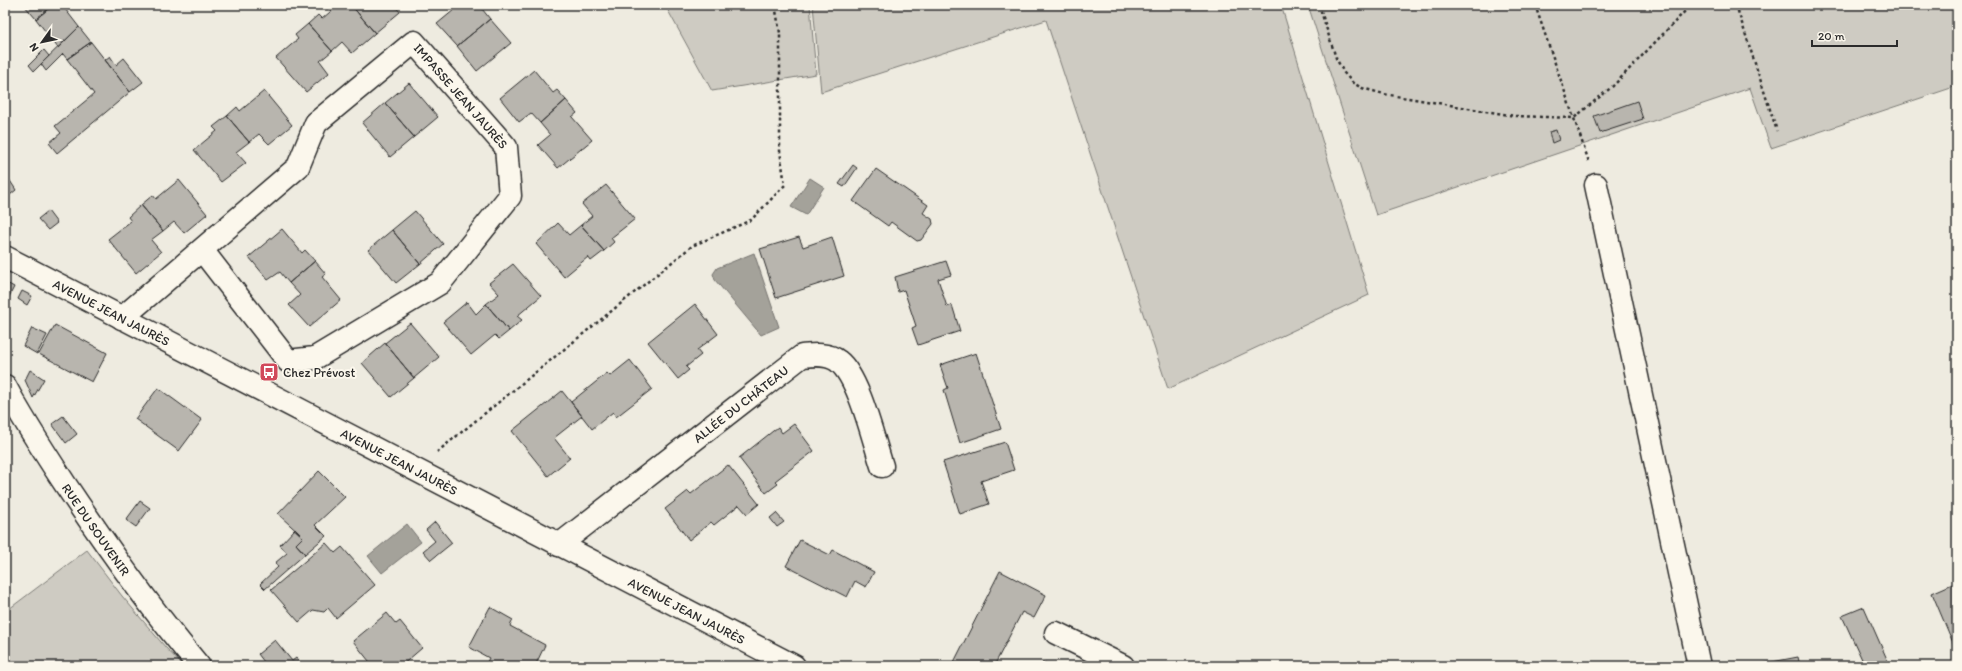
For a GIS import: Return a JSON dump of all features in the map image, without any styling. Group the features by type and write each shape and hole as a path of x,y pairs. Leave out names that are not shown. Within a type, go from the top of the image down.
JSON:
{"street":[{"name":"IMPASSE JEAN JAURÈS","path":"122,318 298,167 316,123 414,42 506,147 510,196 440,283 315,358 288,361 202,250"},
{"path":"1596,185 1698,666"},
{"name":"AVENUE JEAN JAURÈS","path":"5,257 794,666"},
{"name":"ALLÉE DU CHÂTEAU","path":"559,545 802,356 822,355 838,361 854,380 882,466"},
{"name":"RUE DU SOUVENIR","path":"5,386 20,416 86,516 161,621 199,666"},
{"path":"1056,633 1123,666"}],"path":[{"path":"415,470 692,246 750,220 785,185 780,151 780,33 775,5"},
{"path":"1319,5 1336,58 1344,73 1353,83 1362,88 1384,94 1515,116 1574,118 1613,86 1691,5"},
{"path":"1535,5 1596,185"},
{"path":"1736,5 1777,131"}],"shaded area":[{"path":"665,5 810,5 816,74 712,91"},
{"path":"813,5 1281,5 1369,295 1168,389 1046,20 821,92"},
{"path":"1308,5 1957,5 1957,86 1771,148 1750,88 1376,215"},
{"path":"810,178 824,187 806,215 791,207"},
{"path":"754,253 779,327 761,335 715,280 713,274 717,268"},
{"path":"407,524 421,542 382,573 368,556"},
{"path":"87,550 122,596 183,666 5,666 5,612"}],"building":[{"path":"24,5 53,5 36,19"},
{"path":"53,5 62,5 79,27 58,48 36,19"},
{"path":"338,5 351,5 375,33 352,53 342,42 332,51 308,24 318,15 322,19"},
{"path":"351,5 394,5 400,12 375,33"},
{"path":"460,5 479,5 490,19 457,46 437,24"},
{"path":"490,19 511,43 477,71 457,46"},
{"path":"308,24 332,51 320,61 329,73 306,92 276,58 298,39 295,35"},
{"path":"79,27 91,42 67,59 63,54 46,71 41,64"},
{"path":"91,42 130,92 57,153 49,143 61,133 55,126 94,94 67,59"},
{"path":"44,50 49,56 34,71 29,65"},
{"path":"110,56 116,65 124,58 143,82 130,92 105,60"},
{"path":"534,70 553,93 557,90 566,100 540,123 531,113 519,122 500,98"},
{"path":"409,83 438,117 414,137 385,103"},
{"path":"264,91 292,125 269,144 259,134 249,142 227,116 237,107 240,111"},
{"path":"566,100 577,113 572,117 592,140 558,168 538,145 550,135 540,123"},
{"path":"1637,101 1643,119 1600,133 1594,116"},
{"path":"385,103 414,137 390,157 362,123"},
{"path":"227,116 249,142 236,152 246,163 221,182 194,150 217,131 213,127"},
{"path":"1556,130 1559,140 1552,143 1549,132"},
{"path":"853,165 857,168 844,187 839,184"},
{"path":"876,169 928,205 923,213 932,219 933,224 921,240 917,241 891,222 888,226 853,201"},
{"path":"5,173 16,190 5,199"},
{"path":"179,180 207,214 184,233 174,222 163,231 141,205 153,195 156,199"},
{"path":"606,185 635,219 611,238 614,242 604,251 581,225 592,216 582,204"},
{"path":"141,205 163,231 151,240 161,252 136,273 108,239 131,221 128,217"},
{"path":"48,211 57,223 48,230 38,219"},
{"path":"415,211 443,244 420,264 392,230"},
{"path":"558,223 569,235 581,225 604,251 591,261 588,257 564,277 536,244"},
{"path":"282,229 302,253 305,250 315,261 289,283 280,272 268,280 249,257"},
{"path":"392,230 420,264 396,283 368,250"},
{"path":"799,237 803,247 832,237 844,276 776,298 760,249"},
{"path":"315,261 326,274 322,277 341,300 309,327 289,305 300,295 289,283"},
{"path":"946,261 951,275 938,279 947,307 952,305 960,331 918,345 912,328 916,326 904,290 898,292 895,277"},
{"path":"513,264 541,296 517,316 522,320 509,331 486,304 499,294 489,283"},
{"path":"5,282 14,287 5,305"},
{"path":"22,291 32,296 27,305 18,299"},
{"path":"467,302 476,314 486,304 509,331 499,339 495,335 471,355 443,322"},
{"path":"695,304 718,334 697,350 701,355 686,367 689,370 678,379 648,342"},
{"path":"410,323 439,357 414,378 385,343"},
{"path":"55,325 107,353 92,382 39,354"},
{"path":"32,328 47,335 37,354 23,346"},
{"path":"385,343 414,378 391,397 362,363"},
{"path":"976,353 1001,429 960,443 944,390 948,388 940,365"},
{"path":"630,360 652,389 616,417 613,412 592,429 571,402 607,373 610,376"},
{"path":"30,370 44,379 33,398 25,380"},
{"path":"158,388 202,420 179,451 135,419"},
{"path":"562,391 582,416 554,438 570,458 548,476 512,431"},
{"path":"63,416 77,434 66,443 52,424"},
{"path":"794,424 814,451 775,481 778,484 766,493 739,458 778,427 782,433"},
{"path":"1005,442 1014,470 981,481 989,504 960,514 943,462"},
{"path":"728,465 759,504 747,514 739,505 714,525 711,522 689,540 665,509 688,491 691,494"},
{"path":"319,471 345,497 315,525 326,536 305,554 296,544 303,537 278,514"},
{"path":"140,501 150,508 136,527 126,520"},
{"path":"776,513 784,522 777,527 770,518"},
{"path":"435,522 452,543 431,560 423,551 435,541 426,530"},
{"path":"295,529 303,537 296,544 305,554 265,589 260,584 278,567 275,563 287,553 280,545"},
{"path":"800,540 830,555 833,550 874,572 866,587 855,581 847,597 786,566"},
{"path":"326,543 335,553 342,547 375,585 336,618 328,608 324,612 313,610 299,622 271,590"},
{"path":"1000,571 1046,595 1034,618 1022,612 995,664 1000,666 952,666"},
{"path":"1957,582 1957,649 1956,650 1932,593"},
{"path":"490,607 513,620 510,626 545,645 535,666 485,666 489,658 469,647"},
{"path":"1864,607 1890,666 1865,666 1842,616"},
{"path":"387,613 396,624 400,621 422,648 401,666 373,666 353,641"},
{"path":"275,640 292,661 296,658 302,665 267,666 258,654"},
{"path":"1798,657 1800,666 1751,666"},
{"path":"1043,662 1051,666 1041,666"}],"place":[{"name":"Chez Prévost","path":"269,372"}]}
